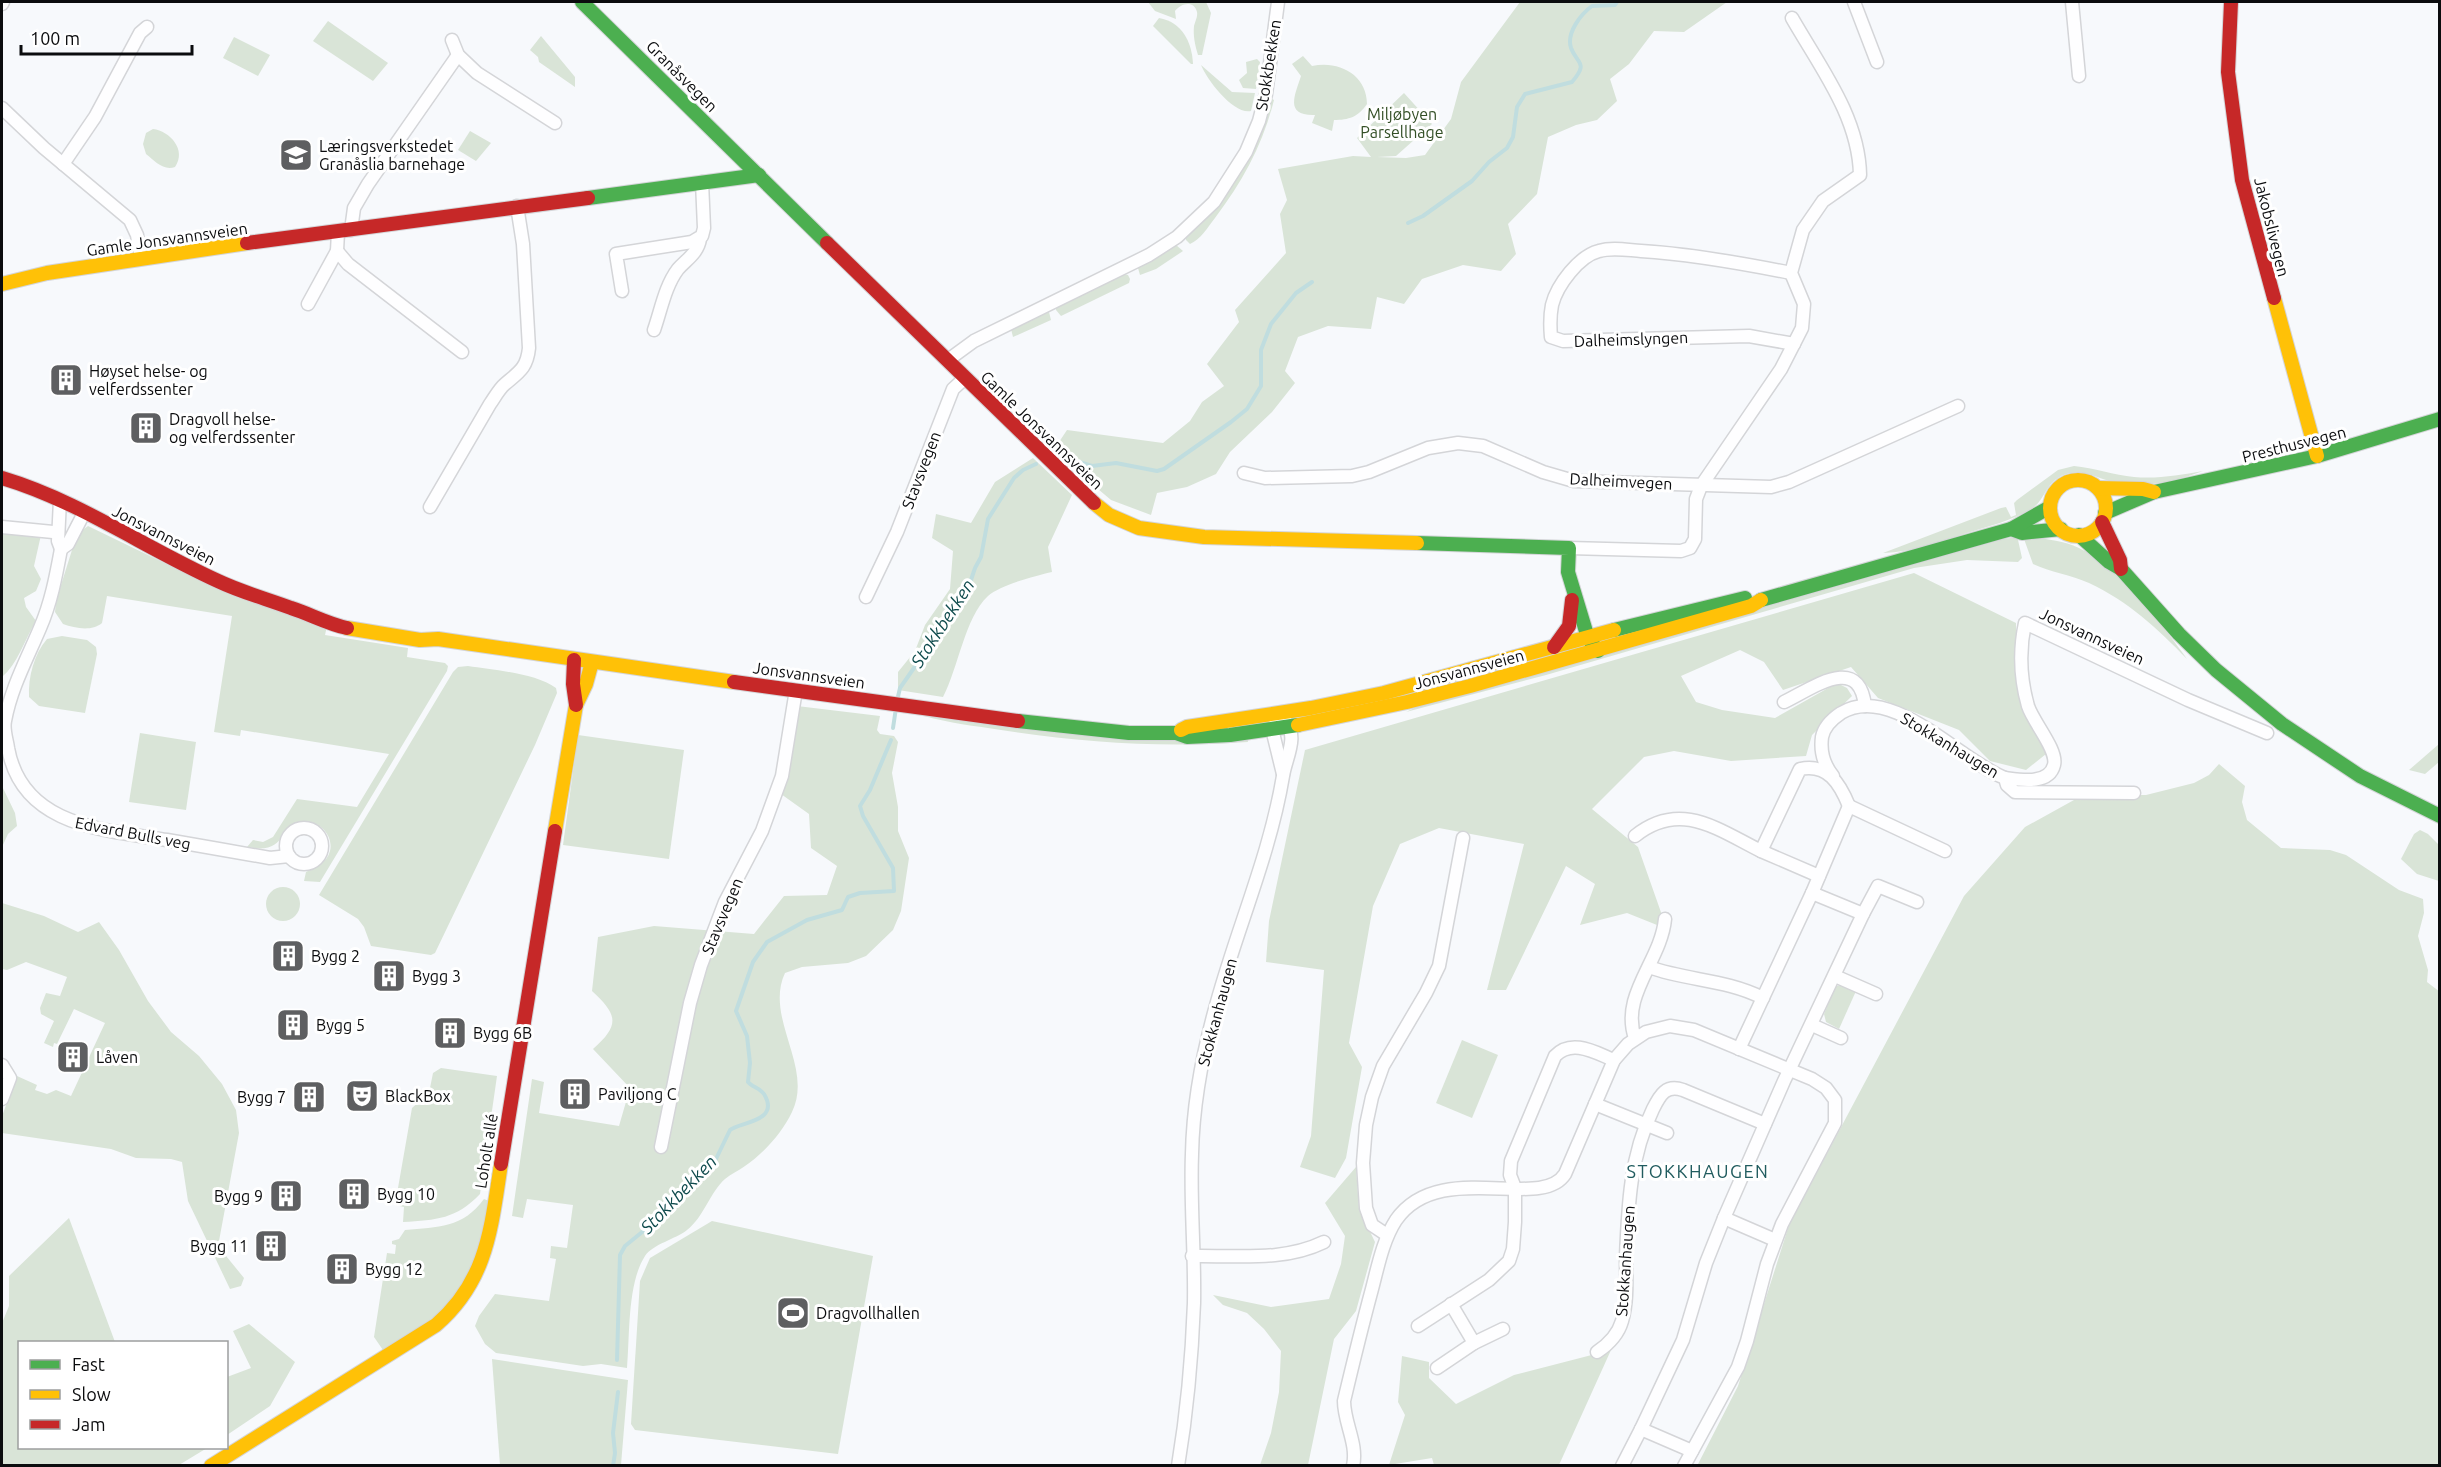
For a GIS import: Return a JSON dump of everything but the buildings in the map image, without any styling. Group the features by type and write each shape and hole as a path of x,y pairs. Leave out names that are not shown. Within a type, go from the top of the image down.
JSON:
{"street":[{"name":"Granåsvegen","path":"582,2 759,175"},
{"name":"Stokkbekken","path":"948,360 974,341 1149,255 1177,237 1204,212 1237,168 1259,120 1266,94 1278,2"},
{"path":"1854,2 1877,62"},
{"path":"2072,2 2079,76"},
{"name":"Jakobslivegen","path":"2231,2 2228,72 2242,180 2317,456"},
{"path":"1569,554 1688,549 1695,539 1696,500 1701,486 1781,369 1802,328 1804,304 1791,273 1803,230 1823,201 1860,175 1859,157 1849,118 1792,18"},
{"path":"63,164 95,117 140,33 147,27"},
{"path":"452,40 458,55 477,73 555,123"},
{"path":"308,304 337,251 354,208 368,184 458,55"},
{"path":"2,108 63,164 130,220 137,234 141,258"},
{"name":"Gamle Jonsvannsveien","path":"2,284 47,273 141,258 759,175 1083,495 1109,515 1139,528 1171,535 1569,554"},
{"path":"654,330 669,286 676,272 697,249 704,228 702,182"},
{"path":"430,507 490,404 501,388 520,373 527,362 529,348 524,260 517,206"},
{"path":"622,291 616,254 700,239"},
{"name":"Dalheimslyngen","path":"1791,273 1737,262 1661,252 1615,249 1597,251 1571,269 1552,303 1550,324 1551,337 1563,341 1749,336 1794,344"},
{"path":"337,251 348,264 462,352"},
{"name":"Stavsvegen","path":"866,597 897,532 953,389 965,378"},
{"name":"Dalheimvegen","path":"1244,473 1265,478 1352,476 1369,472 1428,448 1458,443 1483,446 1543,472 1574,481 1771,487 1789,482 1958,406"},
{"name":"Presthusvegen","path":"2104,517 2117,507 2145,498 2154,492 2317,456 2439,419"},
{"name":"Jonsvannsveien","path":"2,478 29,486 60,500 219,582 315,616 336,616 422,631 438,639 574,660 1093,730 1176,733 1187,737 1272,729 1417,700 1598,651 1751,606 1763,598 2011,529 2050,507"},
{"path":"2121,569 2120,560 2104,517 2106,504 2098,488 2083,480 2067,482 2055,492 2050,507 2055,524 2090,543 2111,564 2121,569 2185,640 2216,670 2282,724 2360,776 2439,816"},
{"name":"Presthusvegen","path":"2098,488 2144,489 2154,492"},
{"name":"Edvard Bulls veg","path":"60,500 58,541 61,549 54,586 44,616 16,680 4,725 10,761 22,786 41,805 73,823 270,858 289,856"},
{"name":"Edvard Bulls veg","path":"61,549 68,544 84,513"},
{"path":"2079,536 2088,534 2104,517"},
{"path":"2,527 52,532"},
{"name":"Jonsvannsveien","path":"2011,529 2022,533 2061,529"},
{"path":"1569,554 1568,572 1574,593 1598,651"},
{"path":"1569,554 1578,570 1592,637"},
{"path":"1554,647 1569,626 1574,593"},
{"name":"Jonsvannsveien","path":"1176,733 1187,727 1280,713 1392,691 1694,609 1748,597 1763,598"},
{"name":"Jonsvannsveien","path":"2005,778 2043,778 2049,775 2055,764 2054,753 2034,718 2025,693 2020,660 2025,623 2188,700 2267,733"},
{"name":"Loholt allé","path":"574,660 573,684 576,705"},
{"name":"Loholt allé","path":"211,1466 436,1325 450,1314 477,1277 489,1239 576,705 586,684 592,662"},
{"path":"1785,702 1830,680 1844,676 1859,685 1865,706 1847,710 1833,719 1825,729 1822,741 1823,756 1833,776 1849,806 1944,851"},
{"name":"Stavsvegen","path":"661,1147 690,1004 725,902 762,831 782,776 796,690"},
{"name":"Stokkanhaugen","path":"1865,706 1887,710 1910,719 1989,771 2005,778 2010,789 2021,793 2134,793"},
{"path":"1272,729 1280,713 1290,726"},
{"name":"Stokkanhaugen","path":"1178,1466 1186,1414 1194,1302 1192,1154 1194,1114 1206,1040 1222,982 1272,834 1283,774 1290,752 1290,726"},
{"name":"Stokkanhaugen","path":"1272,729 1283,774"},
{"path":"1761,851 1797,772 1800,769 1810,768 1833,776"},
{"path":"1739,1049 1849,806"},
{"path":"1635,836 1655,823 1682,818 1704,824 1819,876"},
{"path":"1387,1235 1372,1225 1366,1208 1363,1163 1370,1107 1383,1066 1426,993 1439,966 1463,838"},
{"path":"1622,1466 1683,1340 1708,1257 1724,1218 1789,1070 1863,914 1878,886 1917,902"},
{"path":"1812,892 1863,914"},
{"path":"1635,1038 1631,1020 1633,1005 1662,937 1665,919"},
{"path":"1649,967 1675,976 1732,985 1763,998"},
{"path":"1835,976 1876,994"},
{"path":"1812,1025 1841,1038"},
{"path":"1353,1466 1354,1451 1345,1417 1344,1401 1387,1235 1396,1220 1407,1208 1432,1192 1461,1188 1547,1188 1562,1179 1614,1060 1622,1049 1635,1038 1658,1028 1683,1027 1789,1070 1826,1088 1834,1100 1836,1115 1834,1123 1789,1207 1775,1240 1743,1354 1733,1378 1684,1466"},
{"path":"1418,1326 1498,1273 1509,1261 1514,1241 1515,1188 1510,1175 1512,1155 1556,1056 1563,1050 1575,1047 1614,1060"},
{"path":"2,1065 10,1078 2,1099"},
{"name":"Stokkanhaugen","path":"1597,1352 1614,1338 1624,1316 1629,1206 1635,1159 1645,1126 1663,1092 1674,1088 1766,1124"},
{"path":"1595,1104 1667,1133"},
{"path":"1724,1218 1775,1240"},
{"path":"1192,1256 1261,1258 1284,1252 1298,1252 1324,1242"},
{"path":"1451,1304 1474,1342"},
{"path":"1437,1368 1474,1342 1503,1329"},
{"path":"1641,1429 1692,1451"}],"green space":[{"path":"1148,2 1206,2 1211,13 1202,55 1198,55 1194,40 1197,14 1193,6 1187,4 1178,8 1175,11 1176,19 1155,11"},
{"name":"Miljøbyen Parsellhage","path":"1520,2 1727,2 1684,32 1654,31 1629,64 1610,79 1617,101 1597,120 1576,125 1548,137 1537,194 1508,224 1516,254 1501,271 1463,265 1422,279 1404,304 1377,297 1371,329 1328,326 1298,337 1285,371 1295,383 1272,412 1230,452 1216,474 1187,487 1157,493 1151,515 1111,500 1053,451 1067,430 1163,443 1190,421 1202,402 1224,386 1207,364 1239,322 1235,310 1286,253 1280,214 1287,200 1278,169 1353,156 1371,157 1357,138 1404,93 1432,124 1396,156 1377,157 1406,158 1425,155 1451,119 1461,82"},
{"path":"1159,18 1174,24 1184,34 1188,41 1193,64 1153,26"},
{"path":"328,21 388,63 373,81 313,41"},
{"path":"541,36 575,77 575,87 539,62 538,57 530,50"},
{"path":"234,37 270,55 258,76 223,58"},
{"path":"1303,56 1312,66 1332,65 1350,72 1357,78 1366,94 1367,104 1364,108 1353,117 1334,120 1332,131 1312,123 1315,115 1299,112 1295,108 1295,97 1301,76 1292,64"},
{"path":"1257,59 1260,62 1256,89 1243,88 1239,80 1247,73 1246,62"},
{"path":"1201,65 1232,92 1255,93 1251,111 1244,111 1229,102 1215,87"},
{"path":"1270,98 1274,100 1264,132 1243,176 1207,229 1190,244 1186,237 1217,206 1239,174 1256,138"},
{"path":"153,129 165,133 175,142 179,154 175,167 167,168 146,154 143,144 146,133"},
{"path":"470,131 491,143 476,161 458,150"},
{"path":"1176,245 1183,251 1156,269 1140,275 1138,268"},
{"path":"1124,274 1128,275 1129,283 1061,316 1056,310 1056,307"},
{"path":"1049,312 1051,320 1013,337 1011,329"},
{"path":"1033,458 1072,495 1048,547 1052,572 1027,578 993,592 980,605 973,617 943,697 898,690 898,672 915,651 925,625 950,589 953,551 932,538 936,514 971,523 995,482"},
{"path":"2074,466 2143,477 2203,471 2170,481 2148,484 2126,484 2082,473 2070,473 2055,480 2036,505 2016,517 1926,546 1883,553 2001,508 2006,507 2011,517 2016,515 2014,503 2017,500 2058,470"},
{"path":"88,526 210,585 327,626 325,635 408,648 407,657 445,663 448,666 320,882 304,881 306,872 323,862 330,851 330,839 324,829 314,823 302,822 294,825 276,844 269,847 247,847 253,840 263,842 273,837 297,799 357,807 389,754 241,730 240,736 214,732 232,616 107,596 102,623 98,626 83,628 63,624 55,612 56,601 77,534"},
{"path":"2,531 41,535 34,566 41,579 36,591 24,598 26,607 36,621 17,658 2,677"},
{"path":"2016,537 2064,543 2094,556 2138,597 2187,659 2154,627 2117,598 2089,583 2033,564 2024,539 2018,540 2022,558 2018,562 1967,560 1914,568 1546,675 1406,712 1425,703"},
{"path":"1914,573 2016,623 2016,673 2024,708 2046,754 2026,770 1990,761 1959,730 1878,698 1851,667 1783,690 1764,662 1740,650 1681,676 1696,702 1722,710 1775,718 1837,683 1847,688 1852,696 1812,735 1806,756 1731,761 1674,751 1644,757 1592,809 1638,847 1663,918 1657,925 1627,913 1580,925 1595,884 1566,866 1506,990 1487,990 1524,844 1439,828 1400,844 1373,906 1349,1043 1362,1067 1346,1158 1335,1178 1300,1167 1311,1136 1324,970 1266,962 1269,921 1305,750"},
{"path":"62,636 87,640 96,647 97,654 85,713 39,706 29,697 35,659 47,639"},
{"path":"468,666 537,679 556,688 557,693 535,745 435,953 431,955 371,946 364,927 358,919 319,895 453,672 458,667"},
{"path":"797,706 880,716 877,730 880,734 894,736 898,742 892,773 898,807 898,831 909,858 901,911 893,930 866,956 848,963 802,967 785,973 780,990 780,1007 797,1078 797,1095 792,1112 766,1149 720,1184 693,1225 653,1248 645,1256 639,1268 632,1295 627,1368 601,1364 583,1366 496,1353 485,1344 475,1326 479,1316 495,1294 549,1301 556,1259 550,1258 551,1246 567,1248 573,1205 527,1199 523,1218 512,1216 532,1079 544,1082 539,1113 619,1126 630,1088 593,1049 608,1033 612,1020 607,1007 592,991 598,937 654,926 754,934 784,896 827,895 837,866 811,848 809,814 781,794"},
{"path":"924,716 1247,735 1248,742 1155,744 1093,741 1001,730"},
{"path":"140,733 196,742 186,810 129,802"},
{"path":"578,735 684,750 669,859 563,845"},
{"path":"2439,744 2439,762 2425,774 2409,770"},
{"path":"2219,764 2245,786 2242,802 2247,820 2281,848 2330,850 2346,855 2399,890 2423,899 2424,913 2418,936 2428,970 2427,982 2440,992 2439,1465 1697,1466 1738,1386 1789,1225 1964,896 2025,827 2083,795 2146,795 2194,783 2209,775"},
{"path":"2,786 15,813 17,826 8,834 2,847"},
{"path":"2420,830 2428,834 2439,845 2439,881 2417,874 2401,859 2414,834"},
{"path":"283,887 295,892 300,904 295,916 283,921 271,916 266,904 271,892"},
{"path":"2,903 44,916 78,932 99,922 119,950 148,1001 171,1032 199,1056 222,1084 236,1110 239,1133 219,1241 222,1251 244,1278 241,1286 230,1289 188,1201 182,1162 171,1159 136,1158 111,1149 2,1133 2,1116 17,1076 37,1085 35,1090 47,1094 56,1090 71,1096 105,1023 74,1009 57,1044 54,1043 53,1047 44,1043 54,1021 41,1014 40,1008 46,993 60,996 67,977 26,962 7,970 2,969"},
{"path":"1842,984 1856,991 1839,1029 1826,1022 1824,1014 1835,987"},
{"path":"1462,1040 1498,1055 1472,1118 1436,1103"},
{"path":"441,1068 497,1076 480,1194 463,1209 445,1217 403,1222 404,1207 395,1205 412,1108 429,1093 433,1073"},
{"path":"1356,1167 1359,1209 1375,1242 1356,1311 1334,1339 1308,1465 1260,1465 1271,1433 1279,1392 1281,1351 1264,1329 1247,1313 1223,1305 1213,1295 1271,1307 1329,1299 1341,1264 1345,1236 1325,1203"},
{"path":"484,1199 489,1201 481,1247 472,1273 464,1286 433,1318 383,1350 374,1337 387,1253 395,1254 396,1245 392,1244 392,1241 399,1239 405,1230 439,1227 458,1221 476,1209"},
{"path":"69,1218 115,1341 18,1341 18,1449 205,1449 179,1465 2,1465 2,1323 9,1306 9,1276"},
{"path":"712,1221 873,1256 838,1454 635,1430 631,1424 640,1281 650,1258"},
{"path":"249,1324 295,1362 270,1406 228,1434 228,1377 251,1368 233,1331"},
{"path":"1611,1350 1559,1465 1434,1465 1432,1458 1389,1465 1405,1415 1398,1402 1402,1356 1429,1362 1429,1378 1456,1404 1514,1375"},
{"path":"492,1359 628,1380 621,1465 500,1465"}],"waterway":[{"name":"Stokkbekken","path":"1408,223 1423,216 1472,181 1489,162 1507,148 1513,137 1517,107 1525,94 1572,82 1581,67 1570,42 1576,24 1592,6 1615,5 1617,2"},
{"name":"Stokkbekken","path":"1070,459 1092,466 1116,463 1157,471 1164,469 1231,422 1247,409 1261,386 1261,350 1271,324 1296,293 1312,282"},
{"name":"Stokkbekken","path":"897,701 900,688 923,655 928,642 944,626 951,611 960,606 981,557 988,519 1014,478 1023,470 1036,464"},
{"name":"Stokkbekken","path":"893,728 896,708"},
{"name":"Stokkbekken","path":"617,1360 620,1255 625,1246 663,1215 714,1163 730,1130 757,1120 767,1110 768,1103 764,1094 748,1082 750,1063 747,1036 736,1011 753,962 767,942 807,920 842,910 848,897 860,893 894,891 893,868 863,816 860,806 870,790 891,740"},
{"path":"613,1466 615,1453 613,1433 618,1392"}],"traffic: fast":[{"path":"582,2 827,243"},
{"path":"588,198 759,175"},
{"path":"2105,513 2154,492 2317,456 2440,419"},
{"path":"1761,600 2011,529 2050,507"},
{"path":"2011,529 2022,533 2061,529"},
{"path":"2079,535 2109,562 2121,569 2179,634 2216,670 2282,724 2360,776 2440,816"},
{"path":"1417,543 1569,548 1568,572 1588,638 1598,651"},
{"path":"1614,630 1745,598"},
{"path":"1018,721 1129,733 1176,733 1187,737 1230,735 1298,725"}],"traffic: slow":[{"path":"2,284 47,273 247,243"},
{"path":"2274,298 2317,456"},
{"path":"2078,480 2089,482 2098,488 2104,497 2106,508 2104,519 2098,528 2089,534 2078,536 2067,534 2058,528 2052,519 2050,508 2052,497 2058,488 2067,482 2078,480"},
{"path":"2098,488 2143,489 2154,492"},
{"path":"1094,503 1109,515 1139,528 1204,537 1417,543"},
{"path":"1298,725 1470,686 1751,606 1761,600"},
{"path":"347,628 734,682"},
{"path":"1181,730 1187,727 1311,708 1384,693 1614,630"},
{"path":"555,831 576,705 586,684 592,662"},
{"path":"211,1466 436,1325 453,1308 467,1290 484,1251 490,1231 501,1164"}],"traffic: jam":[{"path":"2231,2 2228,72 2242,180 2274,298"},
{"path":"247,243 588,198"},
{"path":"827,243 1094,503"},
{"path":"2,478 58,499 227,585 347,628"},
{"path":"2102,522 2120,560 2121,569"},
{"path":"1554,647 1569,626 1572,600"},
{"path":"574,660 573,684 576,705"},
{"path":"734,682 1018,721"},
{"path":"501,1164 555,831"}],"place":[{"name":"Læringsverkstedet Granåslia barnehage","path":"296,155"},
{"name":"Høyset helse- og velferdssenter","path":"66,380"},
{"name":"Dragvoll helse- og velferdssenter","path":"146,428"},
{"name":"Bygg 2","path":"288,956"},
{"name":"Bygg 3","path":"389,976"},
{"name":"Bygg 5","path":"293,1025"},
{"name":"Bygg 6B","path":"450,1033"},
{"name":"Låven","path":"73,1057"},
{"name":"Paviljong C","path":"575,1094"},
{"name":"BlackBox","path":"362,1096"},
{"name":"Bygg 7","path":"309,1097"},
{"name":"Bygg 10","path":"354,1194"},
{"name":"Bygg 9","path":"286,1196"},
{"name":"Bygg 11","path":"271,1246"},
{"name":"Bygg 12","path":"342,1269"},
{"name":"Dragvollhallen","path":"793,1313"}],"district":[{"name":"STOKKHAUGEN","path":"1698,1171"}]}
